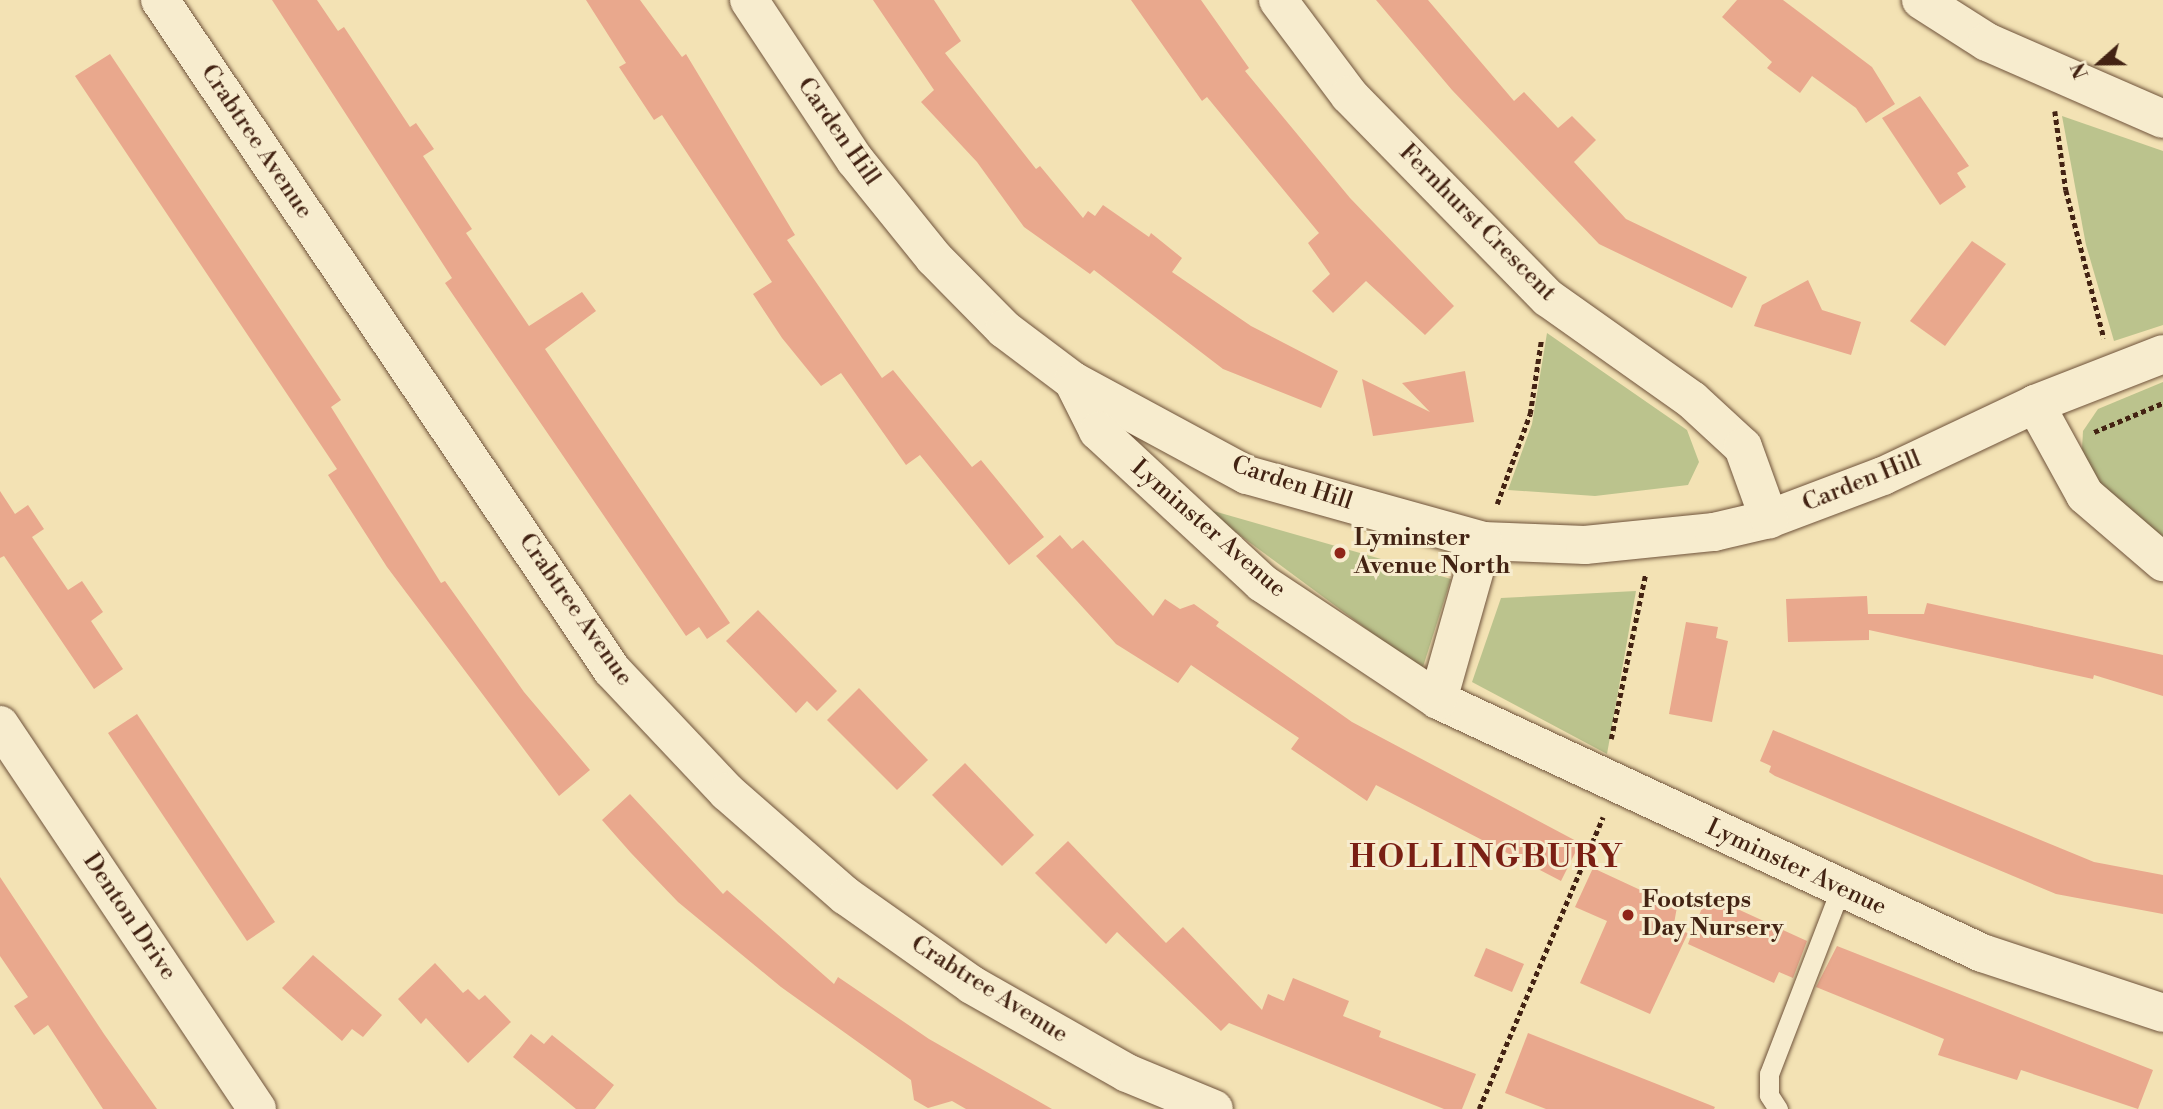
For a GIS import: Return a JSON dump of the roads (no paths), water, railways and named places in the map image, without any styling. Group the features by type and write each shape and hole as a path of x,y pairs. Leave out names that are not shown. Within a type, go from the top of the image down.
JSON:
{"street":[{"name":"Crabtree Avenue","path":"160,0 612,670 727,792 846,896 972,985 1127,1073 1214,1109"},
{"name":"Carden Hill","path":"748,0 855,160 934,258 1004,328 1073,381 1247,475 1483,541 1585,545 1652,540 1769,519 1883,476 2035,404 2163,354"},
{"name":"Fernhurst Crescent","path":"1278,0 1349,95 1548,298 1692,400 1743,447 1769,519"},
{"path":"1920,0 1986,42 2066,81 2163,119"},
{"name":"Lyminster Avenue","path":"1073,381 1098,431 1262,583 1438,700 1839,890 1982,953 2163,1013"},
{"path":"2035,404 2085,495 2163,562"},
{"path":"1438,700 1483,541"},
{"name":"Denton Drive","path":"0,725 257,1109"}],"lane":[{"path":"1778,1109 1769,1095 1769,1074 1839,890"}],"place":[{"name":"Lyminster Avenue North","path":"1340,553"},
{"name":"Footsteps Day Nursery","path":"1628,915"}],"district":[{"name":"HOLLINGBURY","path":"1487,857"}]}
